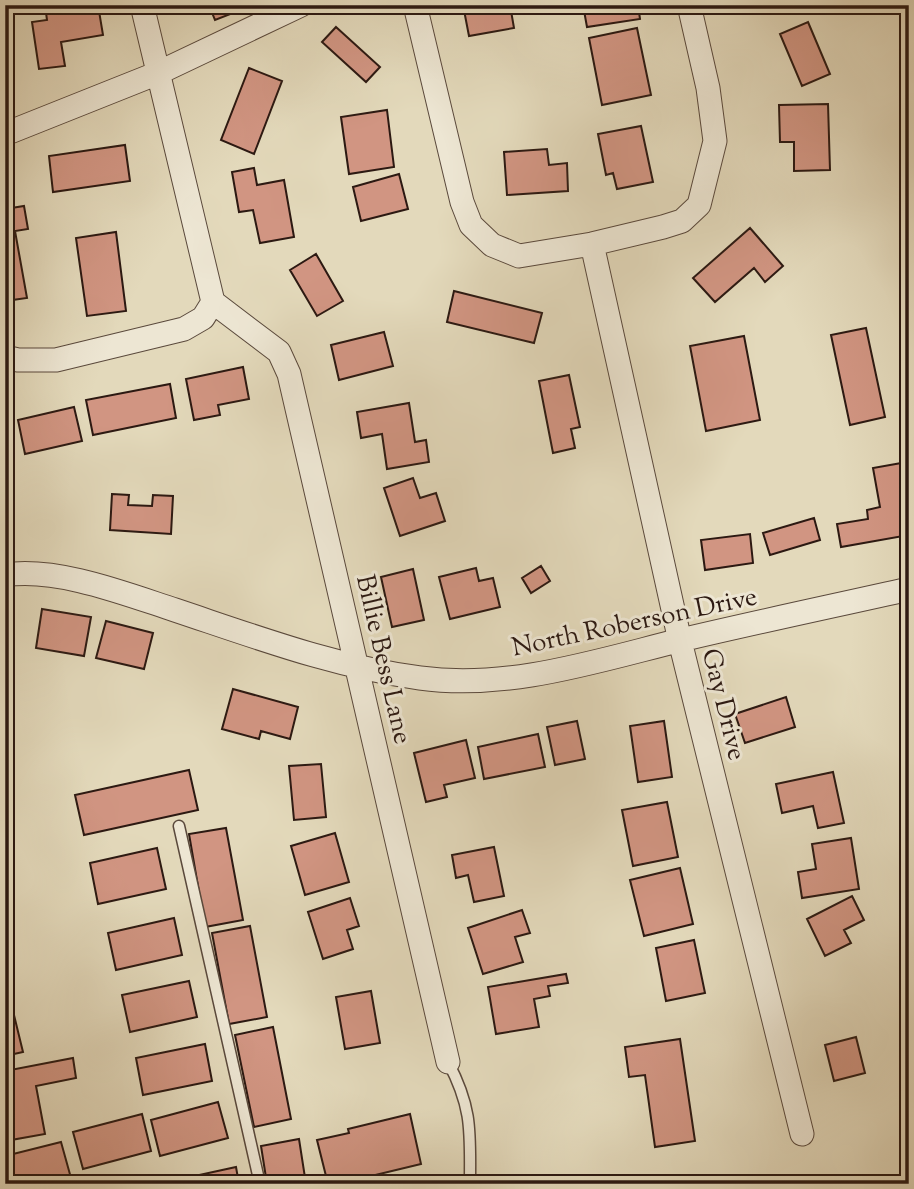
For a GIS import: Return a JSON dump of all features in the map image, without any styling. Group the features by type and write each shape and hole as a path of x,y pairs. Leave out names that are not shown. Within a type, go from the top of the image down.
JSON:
{"street":[{"path":"5,357 18,360 55,360 184,329 203,318 213,302 142,5"},
{"path":"5,134 158,73 302,5"},
{"path":"415,5 462,202 471,225 492,245 519,256 592,244 663,228 682,221 699,205 715,141 708,88 689,5"},
{"name":"Gay Drive","path":"592,244 680,641 802,1134"},
{"name":"Billie Bess Lane","path":"213,302 279,352 289,374 449,1062"},
{"name":"North Roberson Drive","path":"5,575 43,575 114,591 322,658 359,668 423,678 501,678 578,667 909,589"}],"lane":[{"path":"179,826 260,1184"},
{"path":"449,1062 463,1090 471,1127 470,1184"}],"building":[{"path":"45,5 98,5 103,35 61,42 65,66 39,69 32,22 47,20"},
{"path":"209,5 245,5 246,8 215,20"},
{"path":"463,5 510,5 514,28 469,36"},
{"path":"583,5 638,5 640,19 587,27"},
{"path":"808,22 830,74 802,86 780,34"},
{"path":"336,27 380,67 366,82 322,42"},
{"path":"637,28 651,95 602,105 589,38"},
{"path":"249,68 282,81 254,154 221,140"},
{"path":"828,104 830,170 794,171 794,142 780,142 779,105"},
{"path":"387,110 394,167 349,174 341,117"},
{"path":"641,126 653,182 617,189 613,173 606,175 598,134"},
{"path":"125,145 130,181 53,192 49,156"},
{"path":"547,149 549,165 567,163 568,191 507,195 504,152"},
{"path":"254,168 257,185 284,180 294,237 260,243 253,210 239,212 232,172"},
{"path":"399,174 408,209 361,221 353,187"},
{"path":"24,206 28,229 15,231 27,298 5,301 5,209"},
{"path":"750,228 783,266 765,282 754,268 715,302 693,278"},
{"path":"116,232 126,311 87,316 76,238"},
{"path":"316,254 343,301 317,316 290,270"},
{"path":"454,291 542,313 534,343 447,322"},
{"path":"866,328 885,417 850,425 831,335"},
{"path":"384,332 393,366 339,380 331,345"},
{"path":"744,336 760,420 706,431 690,346"},
{"path":"243,367 249,399 218,405 220,415 194,420 186,379"},
{"path":"569,375 580,427 571,429 575,448 553,453 539,381"},
{"path":"170,384 176,418 93,435 86,400"},
{"path":"409,403 415,442 426,440 429,462 387,469 382,434 361,438 357,412"},
{"path":"74,407 82,441 25,454 18,420"},
{"path":"907,462 909,535 841,547 837,524 868,519 867,510 880,507 873,468"},
{"path":"413,478 420,498 436,493 445,521 400,536 384,488"},
{"path":"112,494 129,495 128,505 152,506 153,495 173,496 171,534 110,530"},
{"path":"814,518 820,540 770,555 763,533"},
{"path":"750,534 753,563 705,570 701,540"},
{"path":"541,566 550,581 531,593 522,578"},
{"path":"476,568 479,581 493,578 500,607 450,619 439,577"},
{"path":"413,569 424,620 392,627 381,577"},
{"path":"42,609 91,617 84,656 36,648"},
{"path":"106,621 153,633 144,669 96,658"},
{"path":"233,689 298,707 290,739 261,731 259,739 222,729"},
{"path":"786,697 795,727 745,743 735,714"},
{"path":"577,721 585,759 555,765 547,727"},
{"path":"664,721 672,777 638,782 630,726"},
{"path":"538,734 545,767 484,779 478,747"},
{"path":"466,740 475,778 444,785 447,797 426,802 414,753"},
{"path":"321,764 326,817 294,820 289,766"},
{"path":"189,770 198,810 84,835 75,795"},
{"path":"833,772 844,823 818,828 813,806 782,813 776,784"},
{"path":"667,802 678,857 633,866 622,810"},
{"path":"226,828 243,920 205,927 189,834"},
{"path":"335,833 349,882 305,895 291,846"},
{"path":"851,838 859,889 802,898 798,872 816,869 812,844"},
{"path":"494,847 504,896 474,902 468,875 456,878 452,855"},
{"path":"157,848 166,889 98,904 90,863"},
{"path":"680,868 693,924 644,936 630,880"},
{"path":"852,896 864,920 844,930 851,943 825,956 807,919"},
{"path":"350,898 359,926 347,930 353,949 323,959 308,912"},
{"path":"522,910 530,933 515,937 523,962 483,974 468,928"},
{"path":"174,918 182,955 116,970 108,933"},
{"path":"250,926 267,1017 229,1024 212,933"},
{"path":"694,940 705,993 666,1001 656,948"},
{"path":"566,974 568,983 548,986 550,996 534,999 539,1027 496,1034 488,987"},
{"path":"189,981 197,1017 130,1032 122,995"},
{"path":"371,991 380,1043 345,1049 336,997"},
{"path":"13,1011 23,1052 5,1056 5,1013"},
{"path":"273,1027 291,1119 254,1127 235,1035"},
{"path":"856,1037 865,1073 834,1081 825,1045"},
{"path":"680,1039 695,1141 655,1147 645,1075 629,1077 625,1047"},
{"path":"205,1044 212,1081 143,1095 136,1058"},
{"path":"73,1058 76,1078 36,1086 45,1134 11,1140 5,1108 5,1071"},
{"path":"218,1102 228,1138 160,1156 151,1120"},
{"path":"142,1114 151,1151 83,1169 73,1132"},
{"path":"410,1114 421,1164 338,1184 328,1184 317,1140 349,1133 348,1129"},
{"path":"299,1139 306,1184 267,1184 261,1146"},
{"path":"61,1142 71,1178 49,1184 9,1184 5,1171 5,1156"},
{"path":"236,1167 239,1184 167,1184 167,1182"}]}
